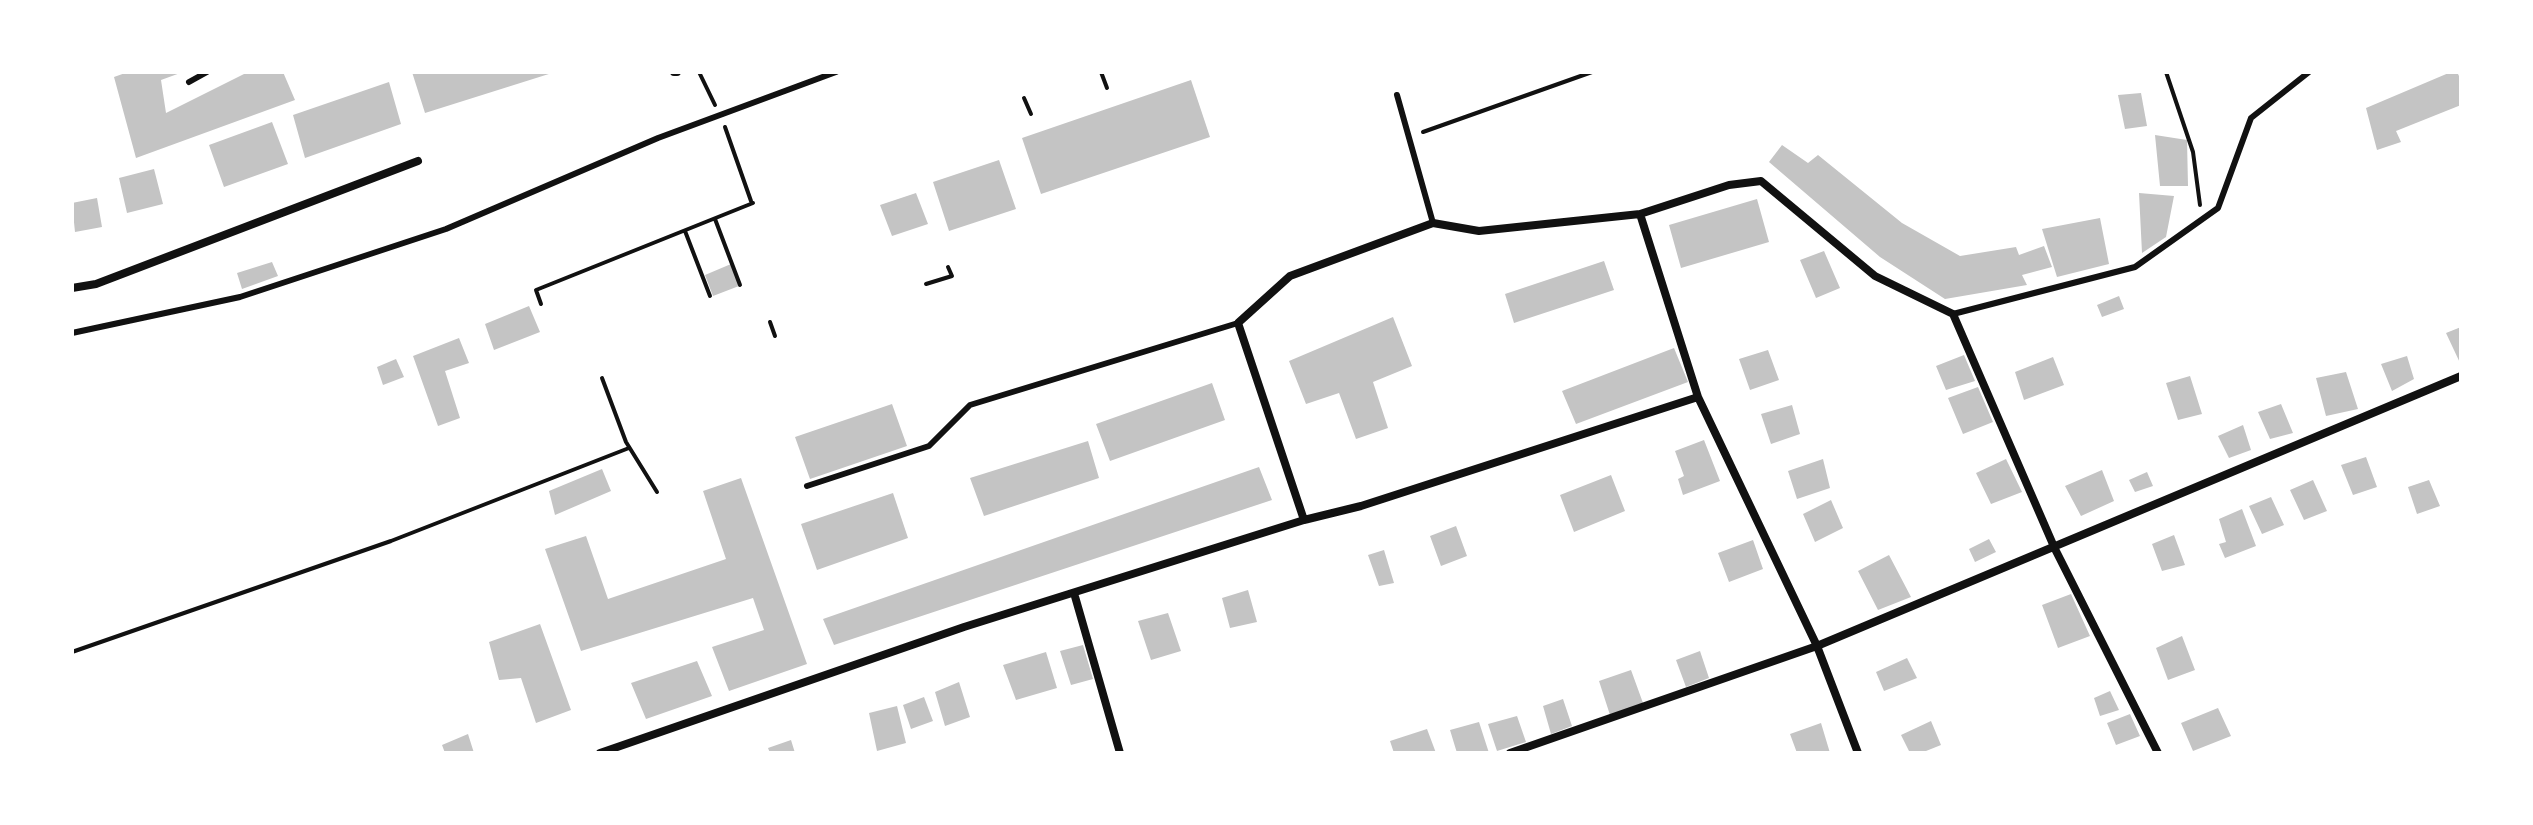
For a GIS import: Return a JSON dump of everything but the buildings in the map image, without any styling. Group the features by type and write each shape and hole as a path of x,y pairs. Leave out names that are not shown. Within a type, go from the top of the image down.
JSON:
{"street":[{"path":"72,288 96,284 418,161"},
{"path":"1304,520 1238,323 1290,276 1433,223 1479,231 1640,214 1729,185 1761,181 1875,276 1953,314 2055,549 2158,753"},
{"path":"1640,214 1698,397 1817,646 1858,753"},
{"path":"1510,753 1817,646 2055,549 2461,376"},
{"path":"600,753 964,627 1304,520 1361,506 1698,397"},
{"path":"1074,593 1120,753"}],"lane":[{"path":"189,82 207,72"},
{"path":"72,333 240,297 446,229 720,115 836,72"},
{"path":"1953,314 2135,267 2218,208 2251,118 2309,72"},
{"path":"1397,95 1433,223"},
{"path":"807,486 929,446 970,405 1238,323"}],"path":[{"path":"541,304 536,290 752,202 720,115 699,72"},
{"path":"1101,72 1107,88"},
{"path":"1409,137 1592,72"},
{"path":"2166,72 2193,152 2203,219"},
{"path":"1024,98 1031,114"},
{"path":"715,219 740,285"},
{"path":"685,231 710,296"},
{"path":"926,284 952,276 948,267"},
{"path":"770,322 775,336"},
{"path":"602,378 629,448 657,492"},
{"path":"72,652 391,541 629,448"}]}
